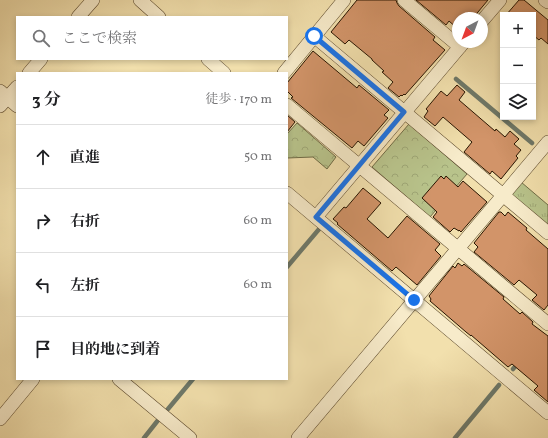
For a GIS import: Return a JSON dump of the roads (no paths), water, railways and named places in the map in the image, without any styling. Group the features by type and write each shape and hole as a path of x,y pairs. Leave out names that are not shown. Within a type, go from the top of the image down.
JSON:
{"street":[{"path":"79,16 93,0"},
{"path":"140,0 158,16"},
{"path":"285,72 344,0"},
{"path":"404,0 452,37"},
{"path":"488,14 500,0"},
{"path":"314,36 548,233"},
{"path":"316,217 459,48"},
{"path":"30,72 40,60"},
{"path":"209,60 223,72"},
{"path":"6,100 16,88"},
{"path":"288,105 548,324"},
{"path":"298,438 548,142"},
{"path":"288,194 548,413"},
{"path":"0,419 32,380"},
{"path":"121,380 190,438"}],"waterway":[{"path":"456,79 532,143"},
{"path":"288,266 320,228"},
{"path":"513,369 519,362"},
{"path":"168,409 192,380"},
{"path":"455,438 499,385"},
{"path":"144,438 159,419"}]}
